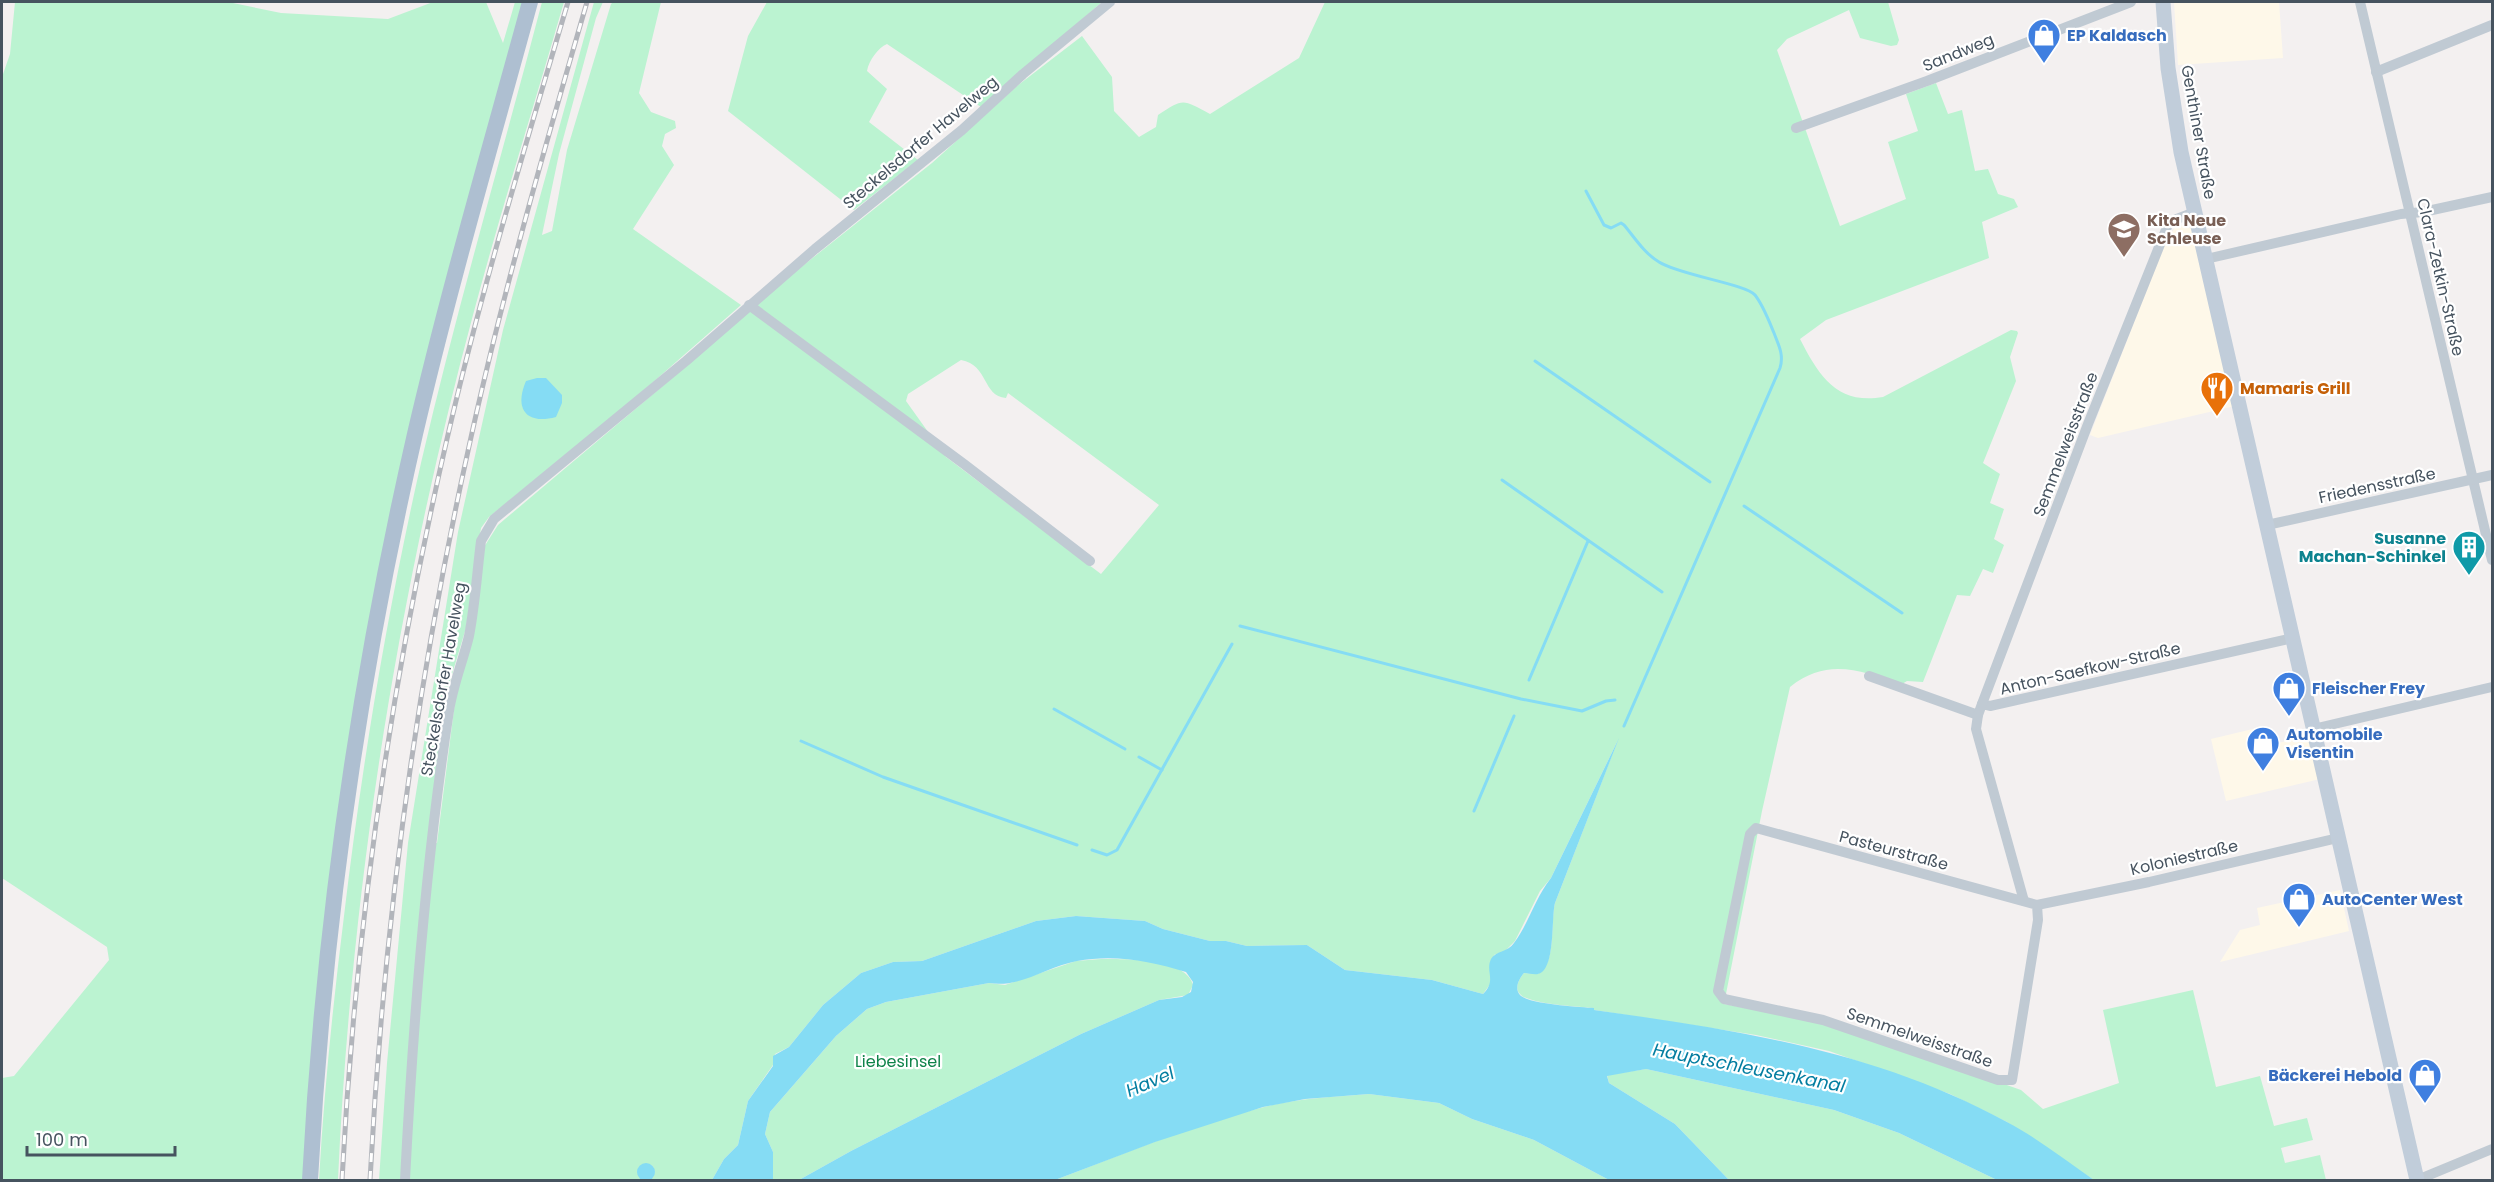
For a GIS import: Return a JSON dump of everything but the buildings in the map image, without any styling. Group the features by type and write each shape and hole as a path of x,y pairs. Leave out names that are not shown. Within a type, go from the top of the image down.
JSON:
{"main road":[{"path":"310,1180 322,1018 338,869 379,609 396,520 436,348 530,2"},
{"name":"Genthiner Straße","path":"2163,2 2172,97 2195,212 2417,1180"}],"street":[{"name":"Steckelsdorfer Havelweg","path":"405,1180 418,965 449,710 469,636 481,541 494,519 962,130 1023,74 1110,2"},
{"name":"Sandweg","path":"1796,128 1927,81 2131,2"},
{"name":"Clara-Zetkin-Straße","path":"2360,2 2493,560"},
{"path":"2376,72 2493,25"},
{"path":"2206,259 2410,212 2423,212 2493,197"},
{"name":"Semmelweisstraße","path":"1982,704 2154,255 2169,222 2195,212"},
{"path":"749,305 964,464 1090,561"},
{"name":"Friedensstraße","path":"2267,525 2493,475"},
{"name":"Anton-Saefkow-Straße","path":"1978,715 1982,704 1990,706 2293,638"},
{"path":"1869,676 1978,715 1976,729 2024,901 2037,905"},
{"path":"2313,729 2493,687"},
{"name":"Semmelweisstraße","path":"1756,828 1750,834 1718,991 1720,995 1724,999 1823,1020 2005,1081 2012,1080 2014,1074 2038,920 2037,905"},
{"name":"Pasteurstraße","path":"1756,828 2024,901"},
{"name":"Koloniestraße","path":"2037,905 2149,882 2338,838"},
{"path":"2417,1180 2493,1149"}],"shaded area":[{"path":"2174,2 2279,2 2283,58 2178,65"},
{"path":"2177,224 2194,229 2235,406 2098,438 2090,435 2164,246"},
{"path":"2257,728 2260,741 2253,742 2255,748 2310,736 2320,779 2226,801 2211,739"},
{"name":"AutoCenter West","path":"2340,890 2349,931 2220,962 2240,930 2260,925 2257,908"}],"green space":[{"path":"15,2 228,2 281,13 388,19 433,2 486,2 503,43 515,2 523,2 383,555 305,1180 2,1180 2,1078 14,1076 109,960 107,947 2,878 2,77 10,54"},
{"path":"542,2 564,2 473,315 422,528 400,636 366,853 344,1071 338,1180 319,1180 329,1048 344,916 367,745 386,632 435,405"},
{"path":"594,2 603,2 596,18 559,154 542,235 552,231 567,150 611,4 613,2 661,2 639,93 651,112 675,121 676,128 665,134 662,146 674,165 633,229 741,305 627,405 489,517 481,528 466,628 447,691 428,843 437,843 456,694 484,547 498,525 697,357 761,299 932,163 1017,86 1082,36 1112,77 1114,111 1139,137 1156,127 1158,115 1178,103 1194,105 1210,114 1299,58 1325,2 1888,2 1899,40 1897,45 1891,46 1860,38 1849,10 1787,39 1777,50 1840,226 1906,199 1888,142 1918,131 1906,94 1936,83 1948,114 1962,110 1975,171 1988,169 1998,194 2014,199 2018,207 1982,222 1989,258 1826,320 1800,339 1822,376 1831,385 1853,397 1867,398 1883,397 2011,330 2017,331 2010,357 2016,381 1983,463 2000,474 1990,503 2004,509 1994,539 2004,545 1993,573 1983,569 1970,596 1957,595 1923,682 1907,681 1902,684 1858,671 1831,669 1804,678 1790,687 1762,811 1724,1004 1815,1021 1913,1052 2021,1090 2043,1109 2119,1083 2103,1010 2193,990 2216,1087 2260,1076 2274,1126 2307,1118 2313,1140 2281,1148 2285,1163 2320,1155 2326,1180 2094,1180 2007,1122 1950,1094 1829,1051 1756,1035 1594,1010 1593,1008 1543,1003 1520,994 1517,989 1524,973 1538,974 1548,961 1555,903 1618,740 1551,878 1540,891 1515,941 1505,951 1494,955 1491,983 1483,994 1432,980 1345,970 1307,945 1247,946 1226,941 1210,941 1163,929 1145,921 1076,916 1036,921 922,961 893,962 861,973 823,1005 789,1047 775,1054 773,1065 748,1101 738,1145 724,1159 712,1180 649,1180 655,1172 652,1165 640,1179 642,1180 379,1180 387,1063 408,843 458,532 503,330","holes":["961,360 970,363 998,396 1006,398 1008,393 1159,505 1101,574 946,457 906,401 908,394"]},
{"path":"767,2 1102,2 981,107 887,44 880,48 867,71 887,89 869,122 918,160 854,210 728,111 748,36"},
{"name":"Liebesinsel","path":"1138,960 1167,965 1188,976 1193,985 1188,995 1159,1000 1081,1034 851,1151 799,1180 773,1180 773,1152 765,1134 770,1112 836,1036 867,1009 886,1002 989,983 1005,985 1076,961"},
{"path":"1646,1069 1834,1110 1899,1133 1997,1180 1729,1180 1675,1124 1609,1083 1607,1075"},
{"path":"1369,1094 1439,1103 1472,1119 1534,1140 1609,1180 1055,1180 1158,1140 1237,1114 1316,1098"}],"water":[{"path":"546,378 562,395 562,403 556,417 537,419 530,417 522,407 521,400 526,381"},
{"path":"1619,738 1555,903 1548,963 1538,974 1524,973 1517,987 1520,995 1543,1003 1594,1008 1594,1010 1754,1036 1806,1047 1908,1077 2007,1122 2094,1180 1997,1180 1899,1133 1834,1110 1646,1069 1607,1076 1609,1083 1675,1124 1729,1180 1609,1180 1534,1140 1472,1119 1439,1103 1369,1094 1305,1099 1263,1107 1155,1142 1055,1180 799,1180 851,1151 1081,1034 1159,1000 1182,997 1191,992 1193,982 1186,972 1146,962 1105,958 1077,961 1012,983 989,983 886,1002 867,1009 836,1036 770,1112 765,1134 773,1152 773,1180 712,1180 724,1159 738,1145 748,1101 773,1066 773,1056 789,1047 823,1005 861,973 893,962 922,961 1036,921 1076,916 1145,921 1163,929 1210,941 1226,941 1247,946 1307,945 1345,970 1432,980 1483,994 1490,980 1491,959 1495,954 1511,946 1519,935 1551,878"},
{"path":"646,1163 652,1166 655,1172 652,1178 646,1181 640,1178 637,1172 640,1166"}],"waterway":[{"path":"1586,191 1604,225 1611,228 1621,223 1624,225 1644,250 1659,262 1668,267 1739,287 1755,295 1768,318 1781,355 1780,368 1624,726"},
{"path":"1535,361 1710,482"},
{"path":"1502,480 1662,592"},
{"path":"1744,506 1902,613"},
{"path":"1529,680 1588,541"},
{"path":"1240,626 1521,699 1582,711 1606,701 1615,700"},
{"path":"1092,850 1107,855 1117,850 1232,644"},
{"path":"1054,709 1125,749"},
{"path":"1474,811 1514,716"},
{"path":"801,741 883,777 1077,845"},
{"path":"1139,757 1162,770"}],"railway":[{"path":"342,1180 356,993 366,900 378,807 409,622 447,439 474,329 568,2"},
{"path":"370,1180 383,996 393,905 404,814 432,632 449,541 494,338 587,2"}],"place":[{"name":"EP Kaldasch","path":"2044,64"},
{"name":"Kita Neue Schleuse","path":"2124,258"},
{"name":"Mamaris Grill","path":"2217,417"},
{"name":"Susanne Machan-Schinkel","path":"2469,576"},
{"name":"Fleischer Frey","path":"2289,717"},
{"name":"Automobile Visentin","path":"2263,772"},
{"name":"AutoCenter West","path":"2299,928"},
{"name":"Bäckerei Hebold","path":"2425,1104"}],"water label":[{"name":"Hauptschleusenkanal","path":"1749,1068"},
{"name":"Havel","path":"1150,1082"}]}
